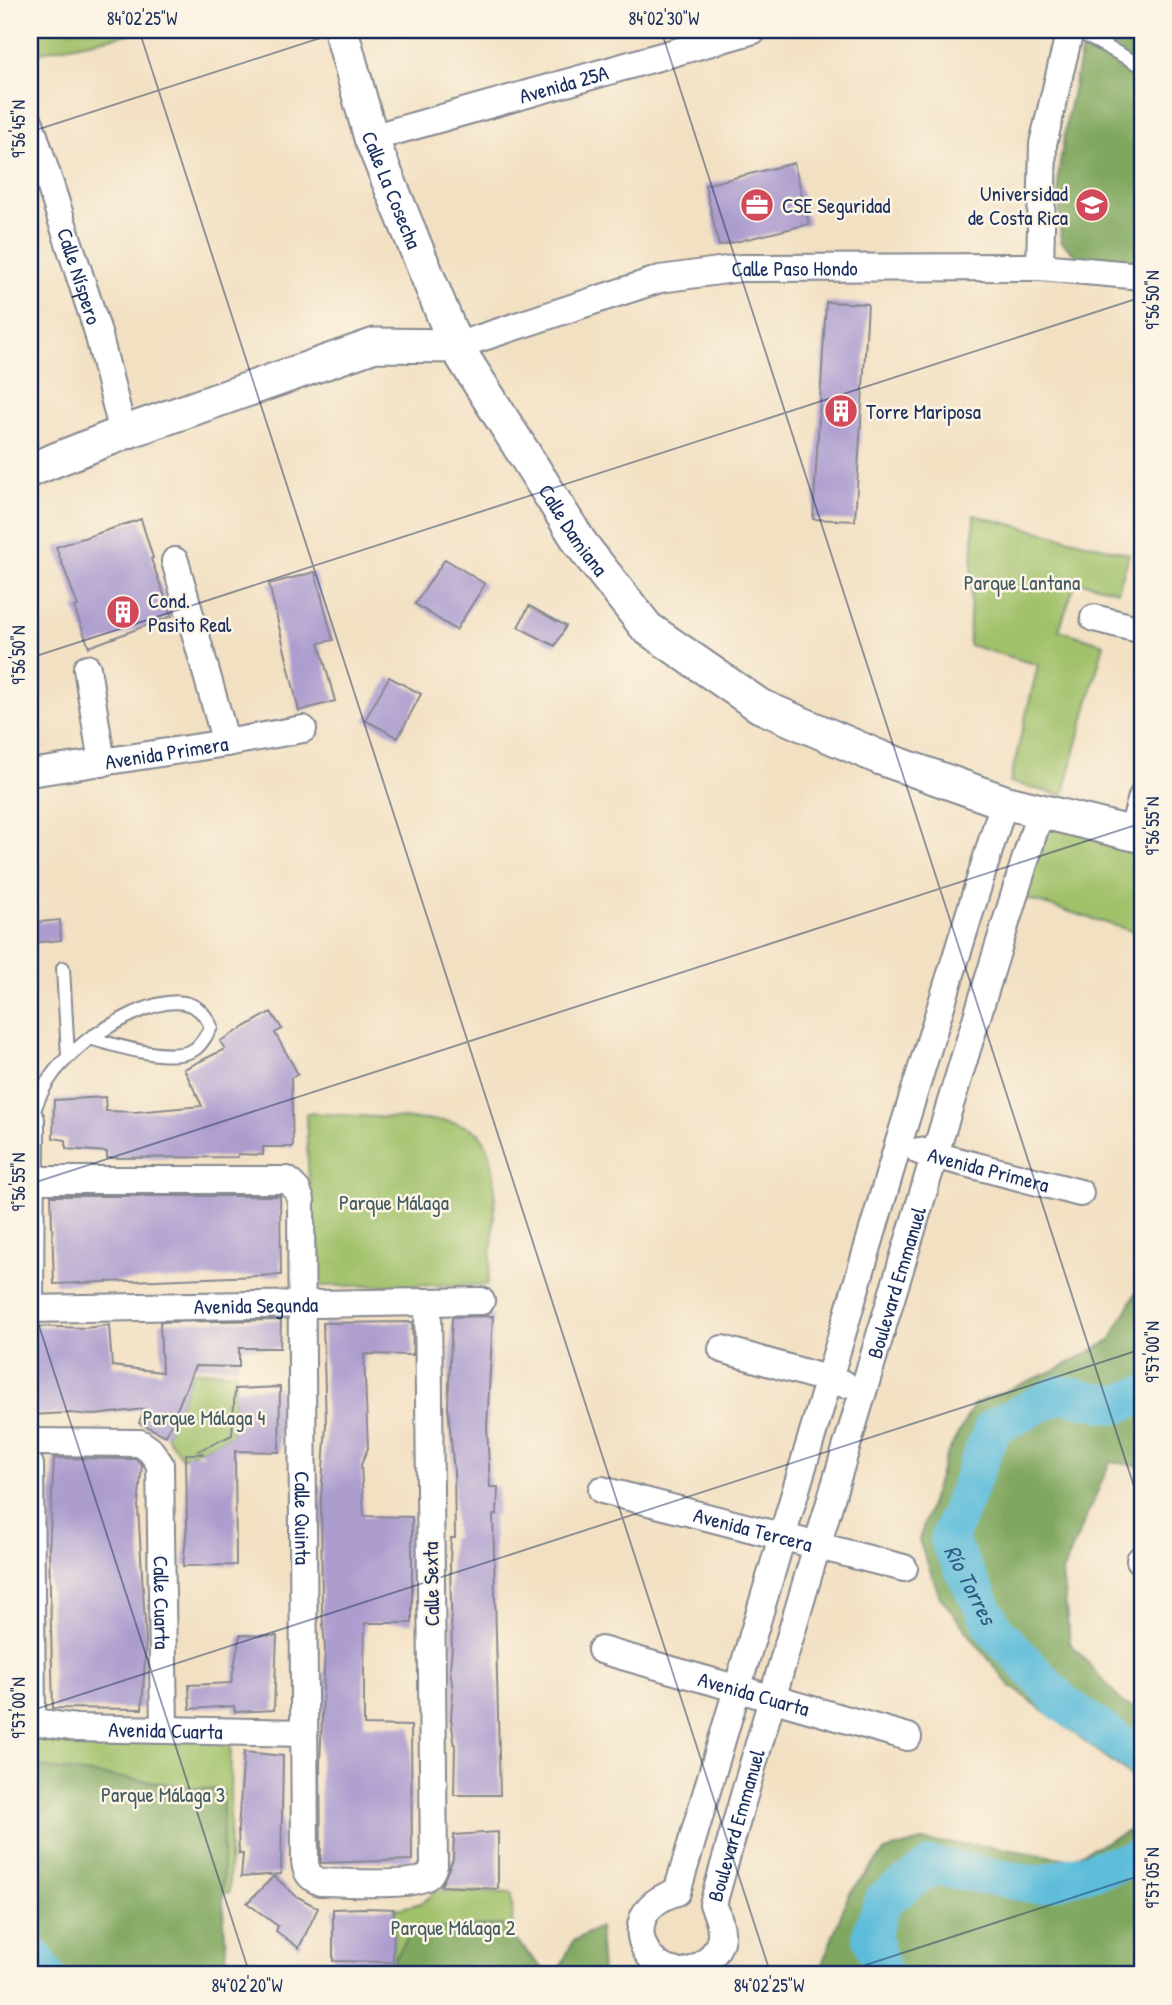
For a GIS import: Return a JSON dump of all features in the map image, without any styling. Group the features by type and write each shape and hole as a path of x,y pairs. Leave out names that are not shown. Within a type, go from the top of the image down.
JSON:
{"street":[{"name":"Calle La Cosecha","path":"341,30 371,138 456,346"},
{"name":"Avenida 25A","path":"371,138 754,30"},
{"path":"1040,267 1043,144 1070,30"},
{"name":"Calle Níspero","path":"30,123 97,329 122,433"},
{"name":"Calle Paso Hondo","path":"456,346 660,279 741,268 1040,267 1142,276"},
{"path":"30,470 122,433 375,345 456,346"},
{"name":"Calle Damiana","path":"456,346 581,544 647,628 760,706 881,758 1004,802 1137,835"},
{"path":"175,561 226,743"},
{"path":"1094,618 1142,630"},
{"path":"87,668 102,763"},
{"name":"Avenida Primera","path":"30,773 303,729"},
{"path":"1137,835 1142,797"},
{"name":"Boulevard Emmanuel","path":"1004,802 898,1145 677,1892 660,1897 650,1906 641,1927 648,1956 663,1968 678,1973 704,1965 721,1940 722,1924 713,1904 816,1544 1040,812"},
{"path":"30,1309 31,1120"},
{"name":"Avenida Primera","path":"898,1145 1080,1193"},
{"name":"Calle Quinta","path":"31,1180 287,1180 297,1190 301,1200 305,1861"},
{"name":"Avenida Segunda","path":"30,1309 481,1301"},
{"name":"Calle Sexta","path":"305,1861 306,1870 312,1878 320,1882 401,1883 422,1879 430,1874 434,1865 428,1302"},
{"path":"723,1349 863,1389"},
{"name":"Calle Cuarta","path":"30,1442 140,1443 150,1450 160,1464 164,1729"},
{"path":"30,1465 31,1721"},
{"name":"Avenida Tercera","path":"602,1490 904,1568"},
{"name":"Avenida Cuarta","path":"601,1650 908,1737"},
{"name":"Avenida Cuarta","path":"31,1721 76,1728 303,1733"}],"lane":[{"path":"1075,30 1142,66"},
{"path":"63,968 68,1056"},
{"path":"31,1120 44,1086 68,1056 90,1038 146,1006 170,1002 191,1005 207,1016 211,1027 194,1051 167,1055 118,1047 90,1038"}],"green space":[{"path":"30,30 149,30 30,54"},
{"name":"Universidad de Costa Rica","path":"1086,30 1142,30 1142,266 1076,256 1061,241 1058,177 1067,118"},
{"name":"Parque Lantana","path":"974,515 1129,554 1118,591 1076,581 1059,630 1104,644 1063,796 1010,782 1038,665 969,645"},
{"path":"1049,825 1142,846 1142,934 1024,898"},
{"name":"Parque Málaga","path":"306,1113 445,1121 476,1131 489,1153 495,1190 488,1285 313,1286"},
{"path":"1142,1281 1142,1466 1110,1462 1062,1573 1070,1643 1124,1704 1142,1710 1142,1788 1125,1771 1009,1685 940,1597 919,1540 945,1458 974,1404 1060,1368 1110,1341"},
{"name":"Parque Málaga 4","path":"193,1371 236,1372 232,1435 182,1458 166,1436"},
{"name":"Parque Málaga 3","path":"30,1721 231,1733 229,1893 192,1891 30,1803"},
{"path":"30,1766 223,1791 223,1910 228,1975 30,1975"},
{"path":"1142,1820 1142,1975 818,1975 849,1894 885,1851 922,1841 988,1846 1069,1859 1140,1826"},
{"name":"Parque Málaga 2","path":"436,1890 512,1893 513,1964 393,1962 394,1909 422,1902"},
{"path":"502,1925 548,1975 358,1975 393,1962 412,1930"},
{"path":"599,1927 602,1975 557,1975 573,1941"}],"building":[{"name":"CSE Seguridad","path":"794,163 809,224 719,246 705,185"},
{"name":"Torre Mariposa","path":"826,302 868,304 855,521 813,519"},
{"path":"141,519 153,558 151,559 172,616 89,647 74,607 78,606 56,547"},
{"path":"445,559 485,584 456,630 415,604"},
{"path":"315,572 333,640 319,643 335,701 299,711 269,584"},
{"path":"529,606 566,626 555,646 518,627"},
{"path":"389,677 421,694 398,738 365,720"},
{"path":"60,920 61,940 30,943 30,923"},
{"path":"271,1012 282,1029 275,1033 298,1074 291,1078 293,1147 263,1147 263,1155 238,1154 238,1157 107,1158 107,1152 66,1149 66,1140 53,1138 54,1100 105,1097 106,1111 135,1112 202,1106 184,1069 225,1049 220,1041"},
{"path":"51,1196 280,1196 281,1275 54,1284"},
{"path":"493,1316 487,1427 490,1487 498,1487 497,1515 493,1515 500,1795 454,1795 450,1563 451,1538 455,1538 454,1472 448,1407 452,1317"},
{"path":"281,1320 280,1348 239,1348 239,1367 195,1366 166,1436 139,1423 144,1409 95,1415 30,1415 30,1326 85,1328 109,1325 112,1366 162,1372 160,1322"},
{"path":"412,1322 413,1355 364,1354 368,1448 361,1465 364,1516 412,1517 412,1623 365,1623 364,1725 411,1726 412,1860 321,1863 320,1764 325,1649 321,1499 326,1425 323,1323"},
{"path":"280,1387 279,1452 235,1451 236,1565 183,1566 187,1526 186,1454 204,1454 198,1451 232,1435 235,1389"},
{"path":"54,1458 135,1459 142,1465 138,1507 146,1640 142,1709 53,1708 49,1550"},
{"path":"240,1635 277,1636 274,1710 235,1712 234,1706 190,1709 189,1685 231,1683"},
{"path":"244,1752 283,1756 281,1874 241,1877 243,1854 239,1854 238,1829"},
{"path":"498,1832 498,1889 441,1886 453,1859 454,1835"},
{"path":"274,1876 296,1896 318,1908 299,1948 276,1931 278,1926 247,1903"},
{"path":"333,1909 394,1909 393,1962 333,1961"}],"waterway":[{"name":"Río Torres","path":"1142,1395 1116,1405 1060,1394 993,1427 948,1540 995,1630 1063,1703 1142,1758"},
{"name":"Río Torres","path":"883,1975 871,1934 884,1899 932,1866 1037,1885 1133,1860 1142,1854"},
{"name":"Río Torres","path":"30,1957 34,1957 46,1975"}],"place":[{"name":"CSE Seguridad","path":"757,205"},
{"name":"Universidad de Costa Rica","path":"1092,205"},
{"name":"Torre Mariposa","path":"841,411"},
{"name":"Cond. Pasito Real","path":"123,612"}]}
